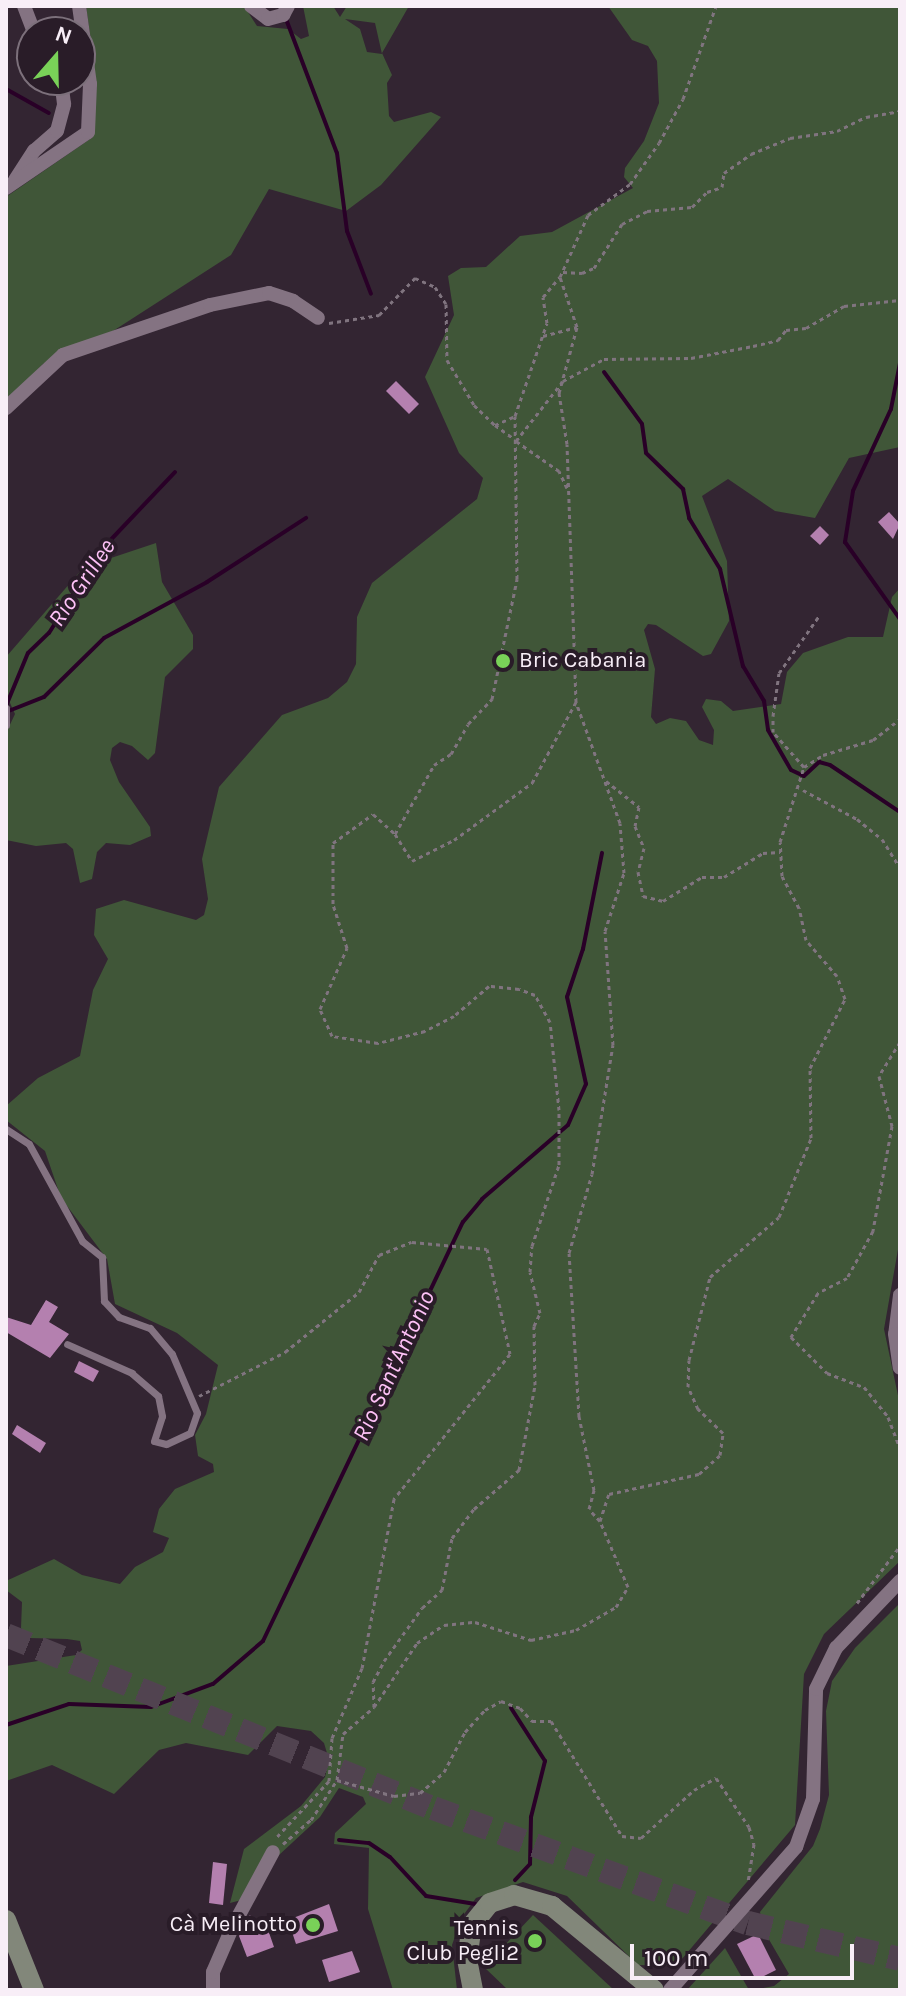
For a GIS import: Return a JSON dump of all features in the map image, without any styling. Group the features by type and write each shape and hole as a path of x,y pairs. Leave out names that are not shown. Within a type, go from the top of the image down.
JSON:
{"street":[{"path":"10,186 88,132 90,84 79,6"},
{"path":"251,6 268,19 283,15 288,6"},
{"path":"10,186 34,151 57,131 63,96"},
{"path":"6,408 63,355 210,305 269,293 293,301 318,318"},
{"path":"900,1295 895,1334 900,1368"},
{"path":"670,1990 796,1847 808,1819 815,1779 816,1689 836,1648 900,1581"},
{"path":"213,1990 213,1972 232,1928 271,1855"},
{"path":"473,1990 467,1960 472,1925 490,1903 514,1895 552,1906 654,1990"},
{"path":"6,1920 34,1990"}],"lane":[{"path":"6,708 6,725"},
{"path":"6,1129 29,1144 82,1241 102,1257 104,1301 119,1317 150,1328 172,1354 197,1413 190,1433 166,1444 154,1441 162,1416 158,1396 132,1373 67,1344"}],"path":[{"path":"395,834 434,765 451,754 494,694 517,579 515,416 547,323 543,297 561,274 588,215 630,184 659,143 683,99 716,6"},
{"path":"561,274 582,273 594,268 622,224 647,211 692,207 707,192 722,187 724,173 751,154 790,138 837,131 874,114 900,111"},
{"path":"271,1855 311,1820 337,1780 343,1734 374,1707 417,1643 444,1625 475,1622 531,1640 576,1630 616,1607 628,1587 600,1521 589,1509 594,1490 579,1416 569,1253 592,1174 613,1045 605,931 624,873 620,823 576,702 568,491 559,393 577,327 561,274"},
{"path":"318,318 338,325 379,315 415,278 435,287 446,304 447,360 474,405 495,425 559,471 568,491"},
{"path":"516,441 563,381 604,359 691,358 753,346 778,340 786,330 806,328 844,306 900,300"},
{"path":"541,335 577,327"},
{"path":"495,425 515,416"},
{"path":"804,767 773,732 773,716 779,673 819,616"},
{"path":"900,646 900,678"},
{"path":"374,1707 373,1682 384,1661 422,1608 442,1590 452,1538 474,1509 519,1470 535,1385 534,1326 540,1313 530,1272 532,1246 559,1165 550,1022 535,995 489,986 454,1016 425,1031 378,1043 332,1036 320,1009 347,948 333,904 333,843 373,814 395,834 412,861 454,840 532,783 576,702"},
{"path":"600,1521 609,1494 699,1474 720,1455 723,1433 698,1409 688,1387 689,1360 710,1277 779,1217 811,1138 810,1068 845,999 837,976 806,940 799,908 782,876 780,852 789,799 804,767 823,755 873,740 900,719"},
{"path":"604,778 639,807 635,826 644,848 638,872 643,896 663,901 702,877 724,877 763,853 780,852"},
{"path":"803,790 857,819 882,839 900,868"},
{"path":"900,1042 879,1076 892,1126 873,1231 847,1278 818,1293 791,1337 827,1373 864,1387 888,1417 900,1449"},
{"path":"192,1399 285,1352 359,1292 379,1255 412,1242 487,1249 510,1354 394,1499 362,1668 332,1738 329,1781 270,1844 271,1855"},
{"path":"848,1636 852,1614 868,1583 900,1546"},
{"path":"337,1780 394,1796 420,1793 444,1772 475,1721 501,1701 520,1708 532,1721 551,1721 622,1836 641,1838 694,1790 716,1778 746,1821 754,1844 746,1905"}],"green space":[{"path":"86,6 244,6 257,26 288,29 301,39 309,36 303,6 333,6 340,17 347,6 409,6 382,53 392,75 387,83 389,116 394,122 431,112 441,117 381,185 346,211 269,189 231,255 113,331 43,364 6,404 6,197 93,137 96,16 87,16","holes":["345,19 375,23 382,54 367,52 360,29"]},
{"path":"608,6 900,6 900,447 849,458 815,518 775,511 728,479 702,496 727,561 729,621 711,654 703,656 656,625 648,624 644,630 655,669 651,717 656,724 670,718 686,721 699,740 713,745 714,730 702,707 706,699 721,701 733,711 781,704 787,672 803,653 848,637 883,637 892,597 900,588 900,1238 884,1329 900,1405 900,1561 824,1634 804,1674 795,1825 676,1966 638,1965 567,1896 523,1882 476,1898 462,1917 452,1945 457,1990 393,1990 368,1909 369,1848 334,1844 335,1833 366,1804 363,1797 339,1788 320,1817 279,1855 253,1897 230,1903 244,1849 301,1806 325,1777 329,1760 324,1743 311,1731 277,1726 248,1755 186,1743 159,1750 114,1794 52,1765 6,1781 6,1666 76,1655 82,1650 80,1641 29,1638 21,1628 22,1602 6,1590 6,1581 54,1559 82,1575 120,1584 135,1567 163,1552 169,1538 153,1532 159,1509 175,1489 214,1472 213,1464 198,1456 195,1435 206,1414 218,1365 177,1333 115,1304 107,1259 61,1198 45,1151 6,1120 6,1106 38,1078 80,1056 93,990 108,959 94,935 96,909 124,900 196,920 204,915 208,899 202,859 219,787 282,715 328,698 347,682 356,664 357,617 372,583 477,499 483,478 459,453 425,377 454,315 448,276 461,268 486,267 520,236 552,232 633,188 624,177 625,168 644,141 659,103 657,61 648,46 632,40"},
{"path":"156,543 162,582 193,635 193,649 165,677 155,753 148,760 132,746 120,742 112,748 110,760 119,782 150,827 151,836 130,845 106,843 97,852 92,879 80,883 73,849 66,843 36,846 6,840 6,733 15,714 6,694 6,657 84,567"},
{"path":"900,1603 900,1990 752,1990 774,1986 789,1974 764,1931 760,1912 813,1846 820,1829 829,1795 826,1711 832,1681 855,1648"},
{"name":"Tennis Club Pegli2","path":"533,1915 614,1990 508,1990 484,1967"},
{"path":"725,1948 749,1990 687,1990"}],"building":[{"path":"396,381 419,404 409,414 386,391"},
{"path":"889,512 900,524 893,539 878,522"},
{"path":"820,526 829,535 820,545 810,536"},
{"path":"46,1300 58,1307 49,1322 69,1334 50,1358 6,1332 6,1317 31,1325"},
{"path":"79,1361 99,1371 93,1382 74,1372"},
{"path":"17,1425 46,1443 40,1453 12,1434"},
{"path":"213,1862 227,1864 223,1905 209,1903"},
{"name":"Cà Melinotto","path":"329,1904 338,1931 296,1944 288,1920"},
{"path":"250,1915 255,1928 266,1924 274,1947 247,1957 239,1936"},
{"path":"758,1934 776,1970 756,1980 737,1944"},
{"path":"352,1951 360,1972 329,1982 322,1960"}],"waterway":[{"path":"286,19 337,153 347,231 371,294"},
{"path":"6,89 49,113"},
{"path":"900,363 891,409 853,491 845,542 900,619"},
{"path":"604,372 642,424 646,453 683,489 689,518 720,569 743,666 764,701 768,730 791,770 804,776 819,762 830,765 900,812"},
{"name":"Rio Grillee","path":"6,706 28,653 49,633 102,549 175,472"},
{"path":"6,712 44,697 104,638 207,582 306,518"},
{"name":"Rio Sant'Antonio","path":"6,1725 69,1704 151,1707 213,1684 263,1641 463,1222 482,1199 568,1125 586,1084 567,997 583,949 602,853"},
{"path":"511,1708 545,1761 531,1817 530,1864 515,1880"},
{"path":"339,1840 369,1843 390,1857 426,1896 475,1904"}],"tunnel":[{"path":"6,1635 433,1808 748,1923 900,1959"}],"place":[{"name":"Bric Cabania","path":"503,661"},
{"name":"Cà Melinotto","path":"313,1925"},
{"name":"Tennis Club Pegli2","path":"535,1941"}]}
